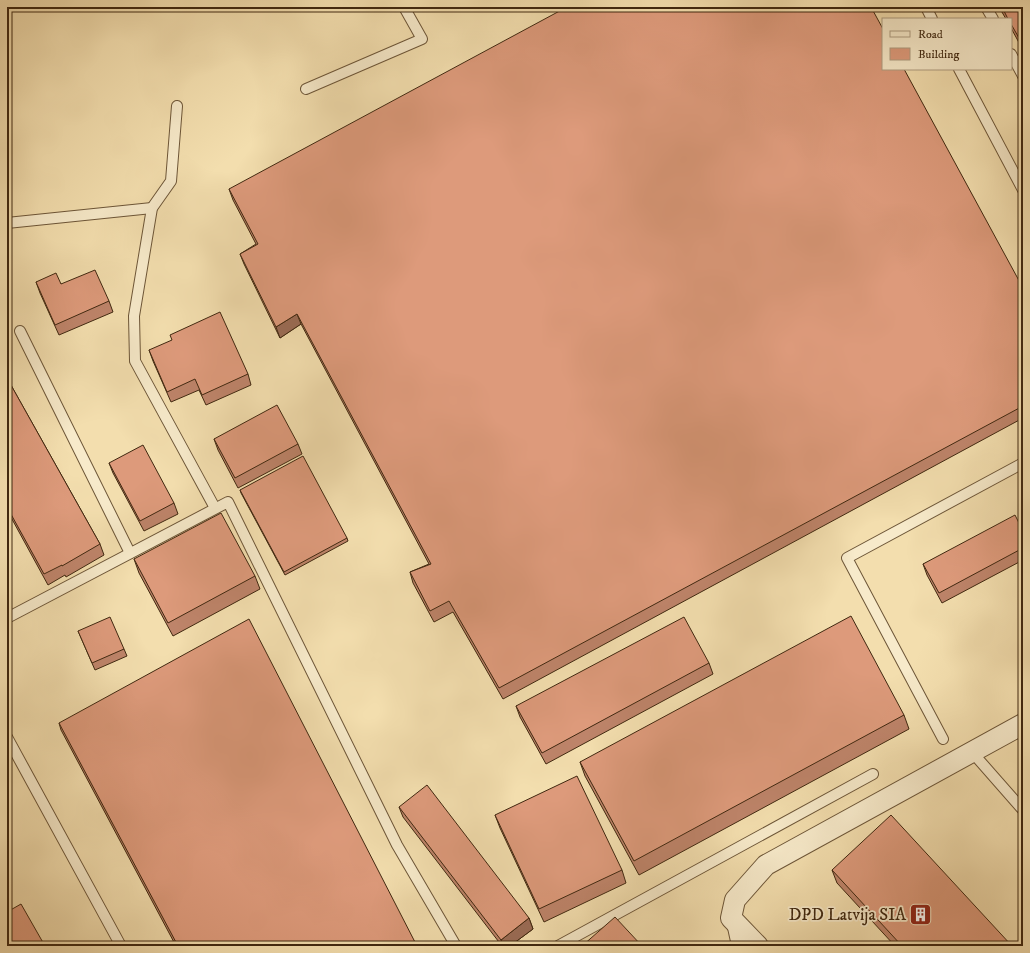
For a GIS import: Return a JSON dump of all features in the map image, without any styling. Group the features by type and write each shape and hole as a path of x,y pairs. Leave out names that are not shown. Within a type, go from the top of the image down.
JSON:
{"street":[{"path":"758,946 731,918 735,900 766,865 1023,724"}],"lane":[{"path":"306,89 422,39 404,7"},
{"path":"926,7 932,18"},
{"path":"986,7 992,18"},
{"path":"1012,56 1023,76"},
{"path":"960,70 1023,190"},
{"path":"176,106 171,181 152,208 134,316 135,361 215,508"},
{"path":"7,223 152,208"},
{"path":"20,331 130,553"},
{"path":"943,739 847,558 1023,463"},
{"path":"7,618 228,502 397,845 456,946"},
{"path":"7,737 121,946"},
{"path":"972,752 1023,810"},
{"path":"558,946 874,774"},
{"path":"731,918 737,946"}],"building":[{"path":"567,7 871,7 882,27 882,70 905,70 1023,288 1023,406 499,688 449,601 430,611 410,572 431,564 297,314 276,327 240,254 258,244 229,189"},
{"path":"1002,7 1023,7 1023,45 1012,26 1012,18 1008,18"},
{"path":"95,270 109,301 55,325 36,282 56,273 61,284"},
{"path":"220,312 248,374 202,395 195,379 167,392 149,350 172,340 170,335"},
{"path":"7,378 100,544 62,566 44,574 7,507"},
{"path":"277,405 298,444 235,478 214,439"},
{"path":"143,445 174,503 140,521 109,463"},
{"path":"303,456 347,538 284,572 240,490"},
{"path":"221,513 255,576 168,623 134,559"},
{"path":"1015,515 1023,531 1023,548 939,593 923,564"},
{"path":"851,616 904,715 634,861 580,762"},
{"path":"110,617 124,649 92,663 78,631"},
{"path":"684,617 709,663 542,753 516,706"},
{"path":"249,619 417,946 178,946 59,723"},
{"path":"577,776 622,870 539,909 495,815"},
{"path":"427,785 529,918 501,940 399,807"},
{"name":"DPD Latvija SIA","path":"891,815 1012,946 902,946 832,870"},
{"path":"21,904 45,946 7,946 7,912"},
{"path":"615,917 642,946 582,946"}],"place":[{"name":"DPD Latvija SIA","path":"921,915"}]}
